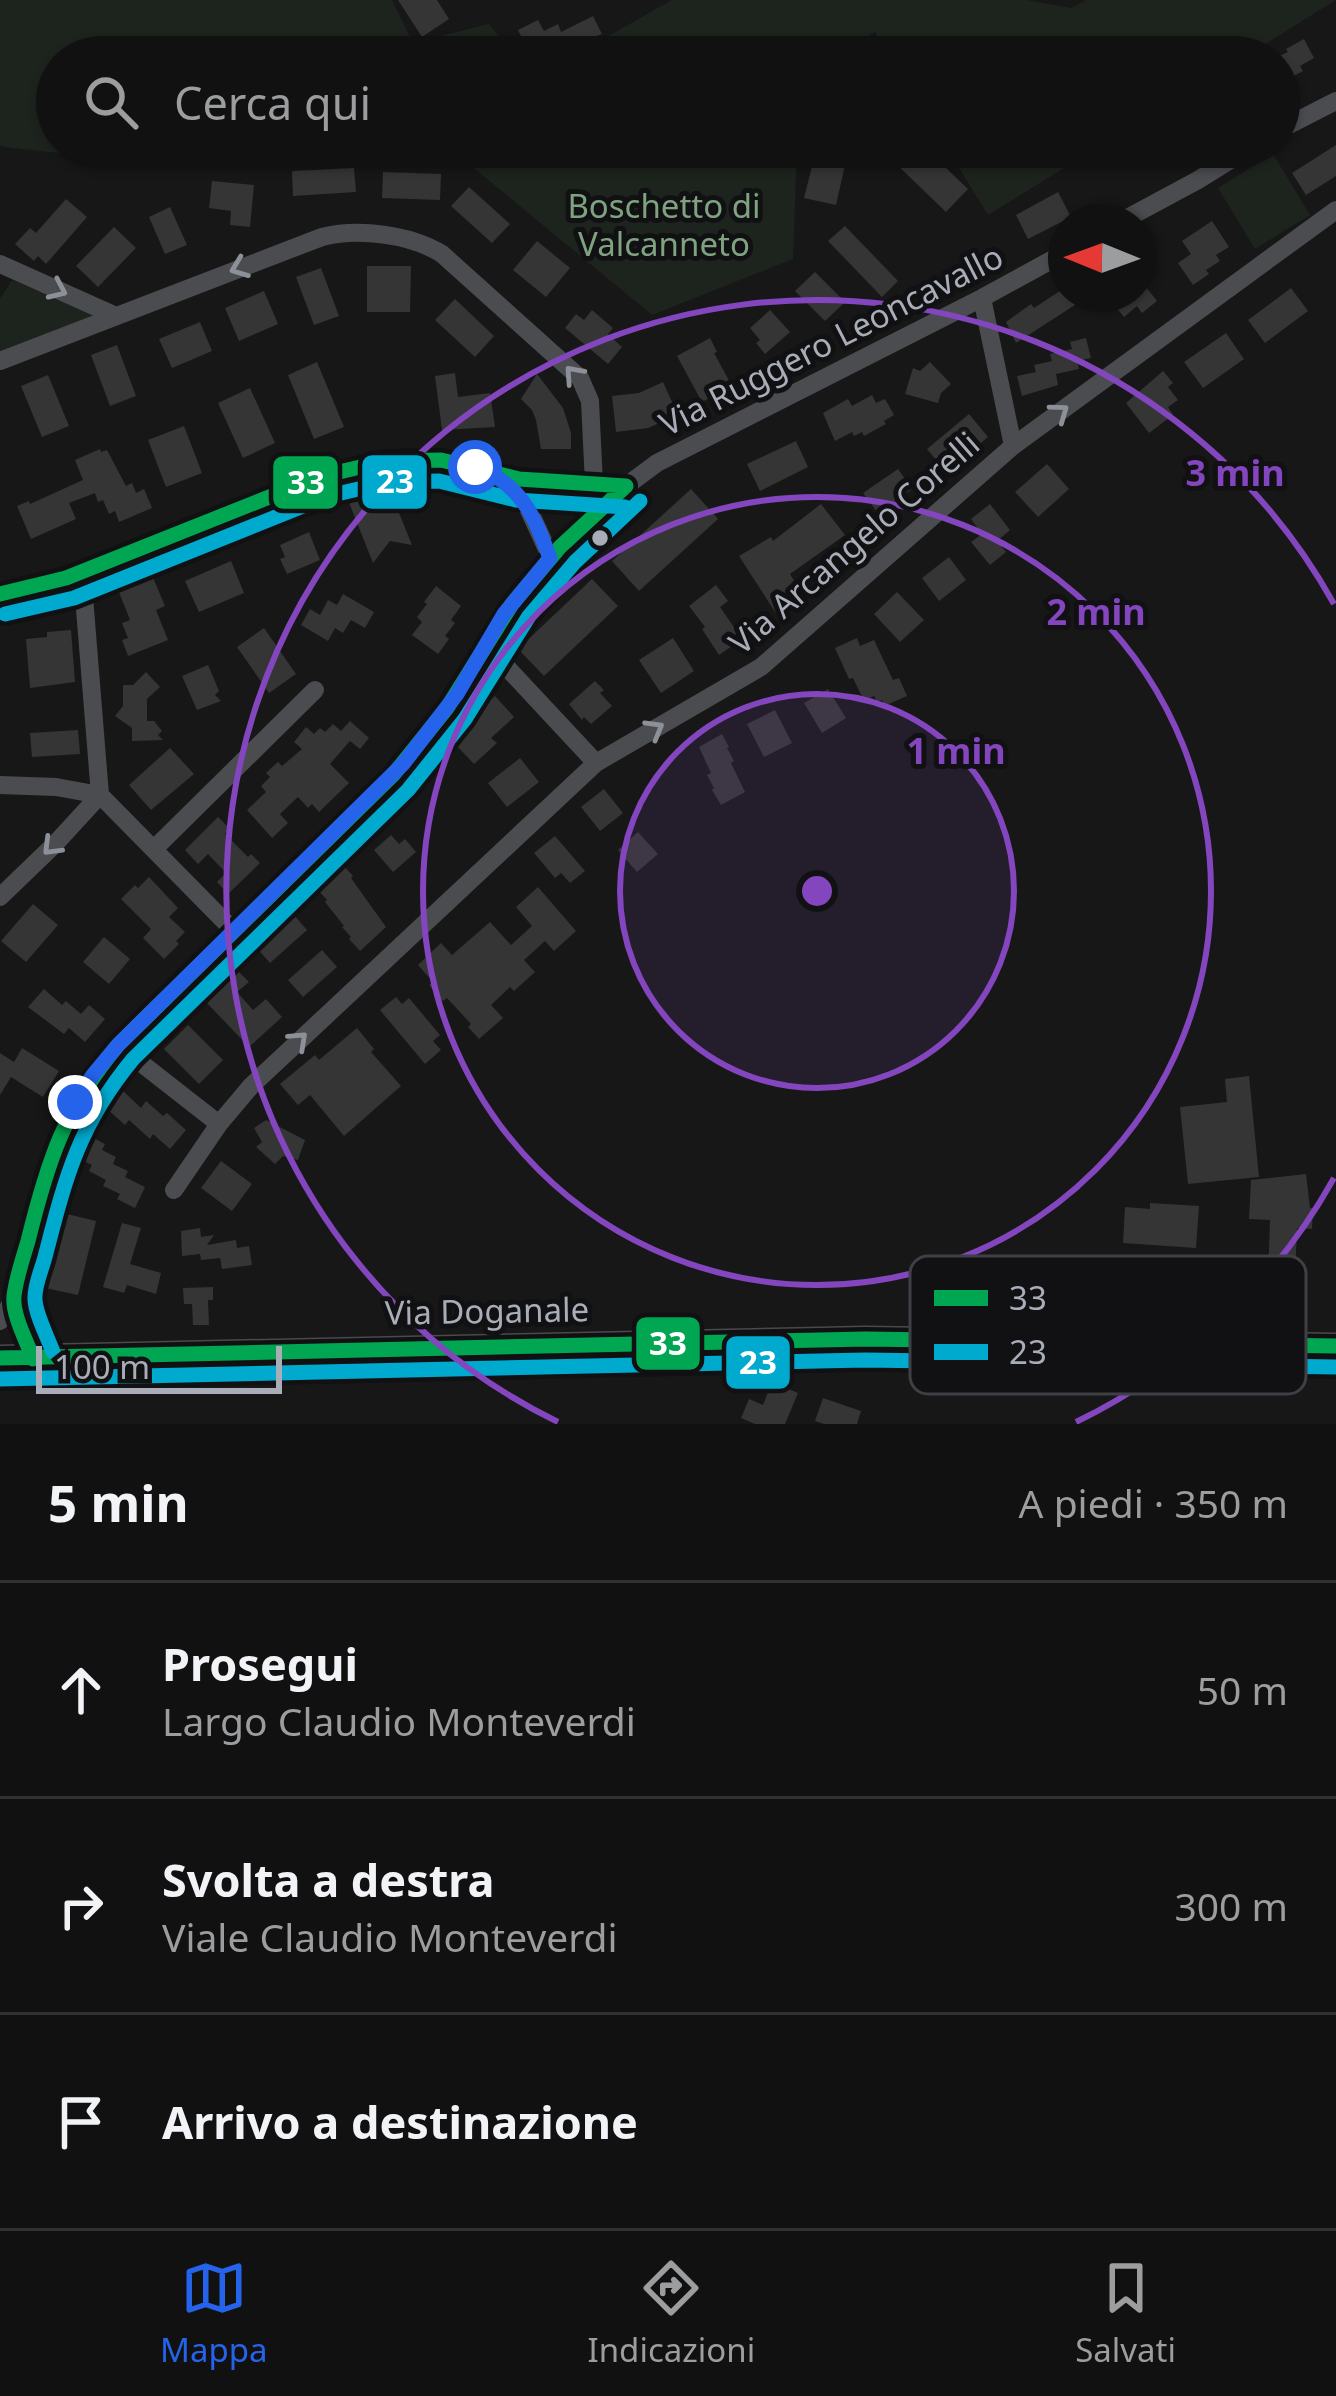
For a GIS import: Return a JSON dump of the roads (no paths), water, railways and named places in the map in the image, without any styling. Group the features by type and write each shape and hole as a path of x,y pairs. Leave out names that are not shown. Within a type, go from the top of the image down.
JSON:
{"main road":[{"name":"Via Doganale","path":"0,1358 910,1340"},
{"name":"Via Doganale","path":"1306,1346 1336,1346"}],"street":[{"path":"1300,119 1336,101"},
{"path":"1153,204 1217,168"},
{"name":"Via Arcangelo Corelli","path":"174,1190 219,1124 263,1073 596,763 761,667 1013,446 1336,210"},
{"path":"0,362 322,237 362,234 424,245 447,259 583,382 590,401 594,484"},
{"name":"Via Ruggero Leoncavallo","path":"13,1300 42,1186 62,1128 86,1086 118,1045 403,764 457,694 508,609 550,558 626,486 668,457 1048,261"},
{"path":"0,264 116,316"},
{"path":"982,298 1013,446"},
{"path":"0,594 82,572 322,476 399,459 464,464 498,476 626,486"},
{"path":"498,476 528,508 550,558"},
{"path":"0,898 100,795 82,572"},
{"path":"486,645 596,763"},
{"path":"154,849 315,690"},
{"path":"0,785 100,795 233,930"},
{"path":"118,1045 219,1124"},
{"path":"0,1321 13,1300"},
{"path":"13,1300 32,1359"}],"park label":[{"name":"Boschetto di Valcanneto","path":"664,225"}]}
